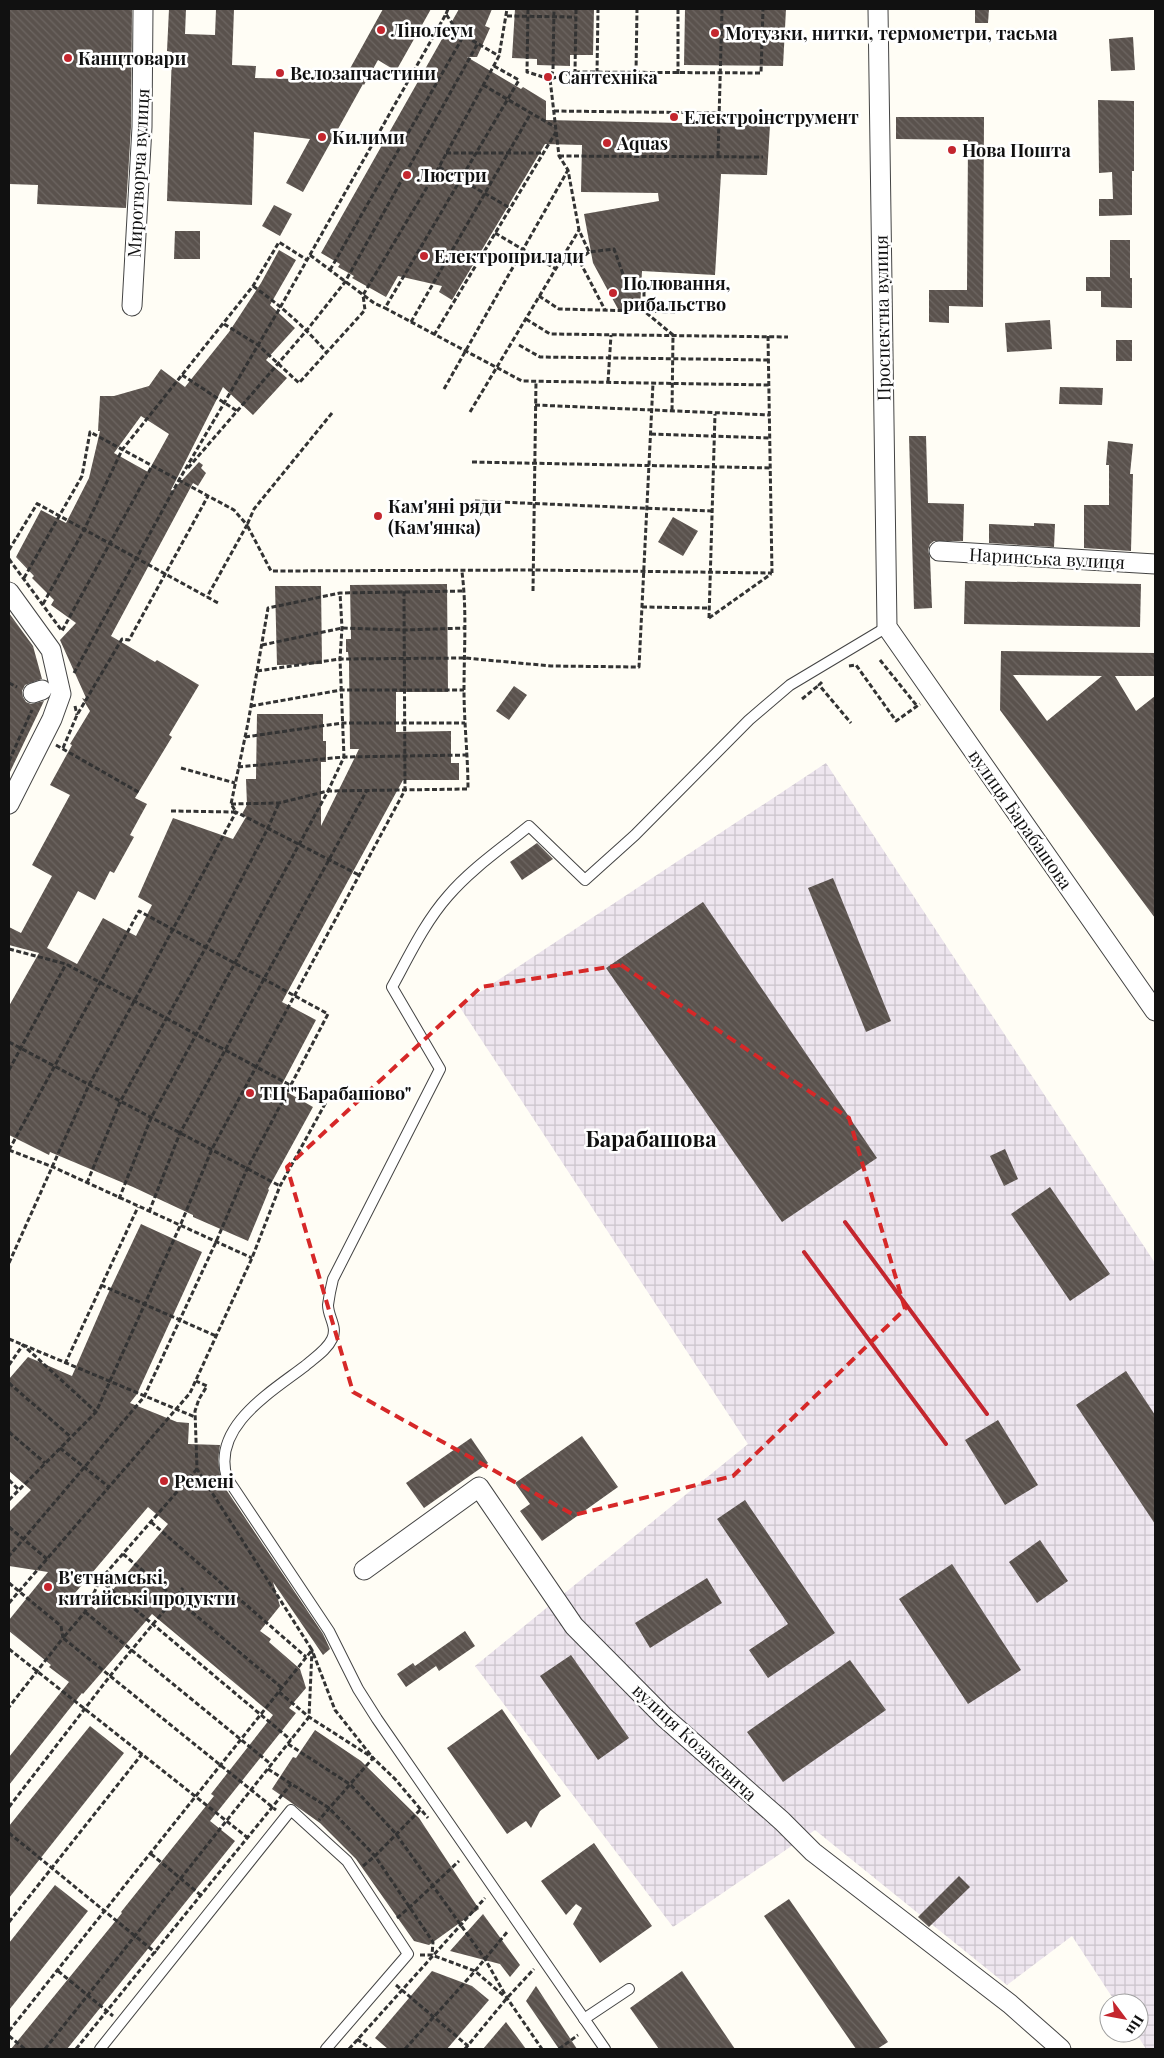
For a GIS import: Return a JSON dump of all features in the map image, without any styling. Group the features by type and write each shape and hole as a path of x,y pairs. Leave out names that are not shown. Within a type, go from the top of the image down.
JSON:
{"street":[{"name":"Миротворча вулиця","path":"132,306 142,127 142,9"},
{"name":"Проспектна вулиця","path":"878,9 887,627"},
{"name":"Наринська вулиця","path":"939,551 1155,564"},
{"path":"9,592 51,650 61,694 43,737 9,804"},
{"name":"вулиця Барабашова","path":"887,627 1155,1011"},
{"name":"вулиця Козакевича","path":"364,1570 480,1487 574,1626 664,1717 782,1821 813,1852 1010,2004 1061,2049"}],"lane":[{"path":"606,2049 377,1719 358,1688 329,1631 227,1478 223,1459 226,1448 239,1423 248,1412 322,1351 333,1338 333,1322 328,1307 333,1279 440,1069 392,987 428,924 447,897 471,872 529,826 585,880 635,835 749,720 790,685 887,627"},
{"path":"100,2049 291,1810 347,1860 408,1954 326,2049"},
{"path":"584,2019 629,1989"}],"path":[{"path":"71,679 182,474 281,306 448,9"},
{"path":"224,324 258,345 299,383 365,310 363,295 446,153 499,56 507,9"},
{"path":"528,9 527,72 550,79 574,72 761,73 763,9"},
{"path":"554,9 553,71 550,79 559,156 568,170 579,230 588,252"},
{"path":"574,72 576,9"},
{"path":"597,73 598,9"},
{"path":"636,73 637,9"},
{"path":"678,9 678,74"},
{"path":"718,156 722,9"},
{"path":"446,14 458,32 499,56"},
{"path":"507,16 575,16"},
{"path":"330,270 464,35"},
{"path":"182,474 307,330 345,282 478,43"},
{"path":"384,308 519,80 494,66"},
{"path":"483,85 556,129"},
{"path":"554,111 718,113 763,116"},
{"path":"410,322 531,113"},
{"path":"434,335 556,129"},
{"path":"446,153 543,153"},
{"path":"559,156 763,157"},
{"path":"438,167 510,208"},
{"path":"444,389 568,170"},
{"path":"470,412 579,230"},
{"path":"495,233 556,269"},
{"path":"42,604 84,530 122,450 253,286 280,242 307,260"},
{"path":"605,310 579,260 588,252 614,249 628,288 644,290 644,311"},
{"path":"310,255 363,295 384,308 496,369 522,381 770,385"},
{"path":"253,286 281,306 307,330 326,353"},
{"path":"539,296 559,309 677,312"},
{"path":"644,311 673,335"},
{"path":"526,319 550,334 788,337"},
{"path":"608,382 611,335"},
{"path":"672,412 673,335"},
{"path":"768,336 772,468 772,573"},
{"path":"518,345 540,357 769,360"},
{"path":"182,375 237,411"},
{"path":"533,591 536,381"},
{"path":"257,671 340,659 403,660 465,658 551,666 639,667 654,383"},
{"path":"535,405 770,415"},
{"path":"207,597 254,509 332,413"},
{"path":"715,414 709,618 772,573"},
{"path":"24,578 82,476 90,432 234,510 246,525 271,571 462,572 533,570 772,573"},
{"path":"651,434 771,438"},
{"path":"472,462 772,468"},
{"path":"9,559 62,631 152,466"},
{"path":"63,748 77,715 122,639 129,640 208,496"},
{"path":"475,502 712,510"},
{"path":"9,550 37,504 220,604"},
{"path":"230,804 280,803 328,791 468,789 464,690 465,592 462,572"},
{"path":"9,1500 96,1412 180,1226 212,1149 405,790 404,591"},
{"path":"230,804 245,737 268,608 340,592 465,592"},
{"path":"119,1198 151,1118 328,791 344,757 340,659 342,628 340,592"},
{"path":"642,607 710,608"},
{"path":"262,645 342,628 405,630 464,628"},
{"path":"880,660 917,706"},
{"path":"841,670 848,666 856,665 896,721 924,701"},
{"path":"802,699 826,680"},
{"path":"9,683 38,692 34,707 9,761"},
{"path":"819,685 851,723"},
{"path":"251,706 341,690 464,690"},
{"path":"74,697 77,715"},
{"path":"245,737 342,723 465,723"},
{"path":"43,737 140,793"},
{"path":"238,767 344,757 468,755"},
{"path":"181,768 235,783"},
{"path":"149,1212 180,1133 264,981 328,859 368,790"},
{"path":"87,1183 120,1102 205,949 280,803"},
{"path":"230,804 236,812"},
{"path":"170,811 236,812 359,875"},
{"path":"9,1263 89,1085 236,812"},
{"path":"9,1556 144,1397 216,1242 247,1168 328,1014 234,965 138,911 9,1150 53,1167 138,1207 180,1226 216,1242 252,1258"},
{"path":"9,949 66,964 325,1104 280,1186 252,1258 196,1381 184,1401 9,1604"},
{"path":"9,1070 66,964"},
{"path":"9,1042 280,1186"},
{"path":"65,1364 138,1207"},
{"path":"101,1285 216,1336"},
{"path":"9,1339 194,1417"},
{"path":"9,1365 23,1345"},
{"path":"23,1345 96,1412"},
{"path":"196,1381 206,1386 199,1398 194,1417 197,1469 312,1650 335,1710 373,1758 395,1780 429,1820"},
{"path":"9,1383 71,1437"},
{"path":"9,1432 45,1463"},
{"path":"60,1448 109,1488"},
{"path":"9,1707 85,1612 100,1580 197,1469"},
{"path":"9,1480 19,1490"},
{"path":"150,1522 306,1657"},
{"path":"9,1527 47,1559"},
{"path":"123,1554 282,1688"},
{"path":"100,1580 291,1740"},
{"path":"9,1583 61,1626 64,1638 284,1817"},
{"path":"9,1807 110,1676 183,1588"},
{"path":"85,1612 272,1765"},
{"path":"9,1649 197,1796 260,1848"},
{"path":"9,2031 312,1650"},
{"path":"44,2049 309,1717 312,1650"},
{"path":"279,1692 309,1717 373,1758"},
{"path":"288,1744 350,1785 396,1834 485,1959 507,1998 542,2049"},
{"path":"9,1922 142,1754"},
{"path":"312,1829 373,1758"},
{"path":"268,1769 329,1808 375,1856 433,1942 432,1956"},
{"path":"76,2049 156,1953 291,1784"},
{"path":"354,1872 375,1856 421,1810"},
{"path":"9,1833 168,1963"},
{"path":"151,1854 214,1906"},
{"path":"454,1854 464,1868"},
{"path":"388,1924 410,1908 459,1861"},
{"path":"480,1891 490,1906"},
{"path":"349,2049 485,1898"},
{"path":"405,2049 508,1931 513,1938"},
{"path":"408,1954 432,1956 475,1971 507,1998"},
{"path":"529,1962 539,1976"},
{"path":"465,2049 507,1998 534,1969"},
{"path":"58,1971 121,2022"},
{"path":"388,1977 468,2046"},
{"path":"344,2028 371,2049"},
{"path":"573,2028 583,2042"},
{"path":"559,2049 578,2035"},
{"path":"9,2036 25,2049"}],"highlighted area":[{"path":"621,965 849,1118 905,1309 733,1476 574,1515 353,1392 287,1167 481,987"}],"shaded area":[{"path":"826,763 1155,1263 1155,2049 1146,2049 1142,2043 1149,2043 1149,1993 1109,1993 1072,1936 1007,1985 815,1830 673,1927 475,1666 748,1444 459,1006"}],"building":[{"path":"9,9 132,9 131,127 126,208 37,204 38,185 9,184"},
{"path":"169,9 186,9 185,34 215,35 216,9 234,9 232,65 256,66 255,78 337,80 342,83 383,9 431,9 396,71 378,60 303,192 286,183 310,139 254,132 252,205 167,201 172,52 167,51"},
{"path":"459,9 492,9 485,26 490,28 477,57 467,57 521,89 523,87 546,101 546,120 770,125 767,175 721,174 715,275 642,271 640,310 618,309 593,263 584,214 659,201 658,193 581,192 582,145 545,144 452,300 439,292 442,286 398,276 386,297 352,278 354,276 338,267 340,264 321,253"},
{"path":"515,9 594,9 593,55 570,55 570,66 537,65 537,59 512,58"},
{"path":"685,9 786,9 783,66 684,65"},
{"path":"975,9 989,9 988,23 975,23"},
{"path":"1133,37 1135,70 1111,71 1109,39"},
{"path":"1098,100 1134,101 1132,215 1099,216 1099,199 1113,199 1112,172 1099,173"},
{"path":"896,117 984,117 983,307 949,306 949,323 929,322 929,290 967,290 968,140 896,139"},
{"path":"274,205 292,214 280,236 262,226"},
{"path":"175,231 200,231 200,259 174,259"},
{"path":"1110,240 1130,240 1132,308 1101,307 1101,291 1086,291 1086,277 1110,277"},
{"path":"279,250 296,260 270,305 295,328 266,360 287,378 253,415 223,387 171,490 199,462 203,465 201,468 206,473 198,486 193,483 111,636 199,685 169,735 172,737 135,798 147,804 130,835 134,837 114,873 110,871 95,900 78,891 47,948 77,964 103,918 136,936 152,905 138,897 173,818 233,839 246,817 242,814 247,805 246,779 256,779 257,714 323,714 323,741 326,741 326,762 321,762 321,826 359,749 350,749 349,661 348,652 346,652 346,639 351,639 350,585 447,584 448,692 396,692 396,732 451,731 451,763 459,763 459,780 403,780 282,1002 316,1020 280,1088 313,1107 268,1189 248,1241 193,1217 193,1215 133,1187 50,1152 49,1155 9,1135 9,1006 39,953 9,945 9,927 21,933 52,876 32,865 70,795 50,785 72,745 70,744 90,711 82,698 87,700 60,640 76,623 51,605 54,600 32,578 34,576 16,557 41,510 66,523 89,478 100,431 98,431 100,396 114,396 149,386 161,369 185,387 229,332 261,283","holes":["141,416 169,434 148,472 114,453"]},
{"path":"1050,320 1052,349 1007,352 1005,323"},
{"path":"1116,340 1132,340 1132,361 1116,361"},
{"path":"1060,387 1103,388 1102,405 1059,404"},
{"path":"909,436 926,436 928,503 964,504 963,541 934,541 930,544 928,550 930,557 932,608 914,609"},
{"path":"1108,441 1133,444 1130,474 1133,474 1131,551 1084,548 1084,505 1109,505 1109,465 1106,465"},
{"path":"673,517 698,531 683,556 658,542"},
{"path":"1034,523 1055,524 1054,547 989,543 989,524 1034,526"},
{"path":"965,581 1141,584 1140,627 964,624"},
{"path":"275,586 321,586 322,664 277,665"},
{"path":"9,613 33,646 42,679 25,685 22,691 23,697 26,702 31,704 44,701 9,774"},
{"path":"1001,651 1155,653 1155,676 1115,676 1136,711 1155,696 1155,918 1000,710","holes":["1013,675 1102,676 1047,721"]},
{"path":"514,686 527,695 509,720 496,711"},
{"path":"537,843 553,859 522,880 510,862"},
{"path":"833,878 891,1021 866,1032 808,888"},
{"path":"703,902 877,1158 782,1222 606,968"},
{"path":"1005,1149 1018,1179 1004,1186 990,1156"},
{"path":"1050,1187 1110,1274 1070,1301 1011,1214"},
{"path":"141,1224 202,1252 137,1394 130,1403 177,1422 189,1423 188,1444 220,1445 218,1460 221,1482 323,1634 330,1649 323,1655 273,1582 280,1606 260,1631 271,1639 269,1642 300,1669 306,1688 289,1708 296,1713 210,1821 235,1841 67,2049 11,2049 214,1796 211,1794 273,1715 152,1614 82,1693 9,1785 9,1757 69,1682 49,1667 51,1665 9,1631 9,1620 48,1572 9,1566 9,1512 31,1490 9,1471 9,1379 28,1357 72,1376","holes":["148,1507 168,1524 96,1610 75,1593"]},
{"path":"1126,1371 1155,1415 1155,1524 1076,1405"},
{"path":"998,1420 1038,1485 1005,1505 965,1440"},
{"path":"582,1436 618,1487 542,1541 520,1511 530,1504 515,1483"},
{"path":"471,1438 488,1463 424,1508 406,1483"},
{"path":"745,1500 835,1633 768,1678 749,1650 788,1624 717,1519"},
{"path":"1040,1540 1068,1581 1037,1603 1009,1562"},
{"path":"952,1564 1021,1670 968,1704 899,1599"},
{"path":"707,1578 722,1603 650,1648 635,1623"},
{"path":"465,1631 475,1646 439,1671 436,1666 406,1687 397,1674 413,1663 415,1666"},
{"path":"571,1655 629,1738 598,1760 540,1676"},
{"path":"850,1660 886,1710 783,1782 747,1732"},
{"path":"502,1709 561,1796 540,1811 531,1828 526,1821 507,1834 447,1748"},
{"path":"90,1726 124,1753 9,1898 9,1826"},
{"path":"315,1730 361,1761 419,1818 479,1909 429,1945 414,1941 356,1859 320,1823 272,1789 293,1757 296,1758"},
{"path":"594,1843 652,1926 600,1963 573,1924 582,1908 576,1904 566,1915 541,1881"},
{"path":"959,1876 970,1887 929,1927 918,1917"},
{"path":"55,1885 88,1911 9,2010 9,1943"},
{"path":"789,1899 888,2042 877,2049 856,2049 764,1916"},
{"path":"483,1914 520,1965 510,1977 500,1964 450,1951"},
{"path":"432,1971 472,1986 489,2000 447,2049 388,2049 375,2038"},
{"path":"682,1971 735,2049 659,2049 630,2008"},
{"path":"536,1986 577,2049 559,2049 526,2001"},
{"path":"506,2022 526,2049 483,2049"}],"railway":[{"path":"845,1222 987,1414"},
{"path":"804,1252 946,1444"}],"place":[{"name":"Лінолеум","path":"381,30"},
{"name":"Мотузки, нитки, термометри, тасьма","path":"715,33"},
{"name":"Канцтовари","path":"68,58"},
{"name":"Велозапчастини","path":"280,73"},
{"name":"Сантехніка","path":"548,77"},
{"name":"Електроінструмент","path":"674,117"},
{"name":"Килими","path":"322,137"},
{"name":"Aquas","path":"607,143"},
{"name":"Нова Пошта","path":"952,150"},
{"name":"Люстри","path":"407,175"},
{"name":"Електроприлади","path":"424,256"},
{"name":"Полювання, рибальство","path":"613,293"},
{"name":"Кам'яні ряди (Кам'янка)","path":"378,516"},
{"name":"ТЦ \"Барабашово\"","path":"250,1093"},
{"name":"Ремені","path":"164,1481"},
{"name":"В'єтнамські, китайські продукти","path":"48,1587"}],"district":[{"name":"Барабашова","path":"651,1138"}]}
